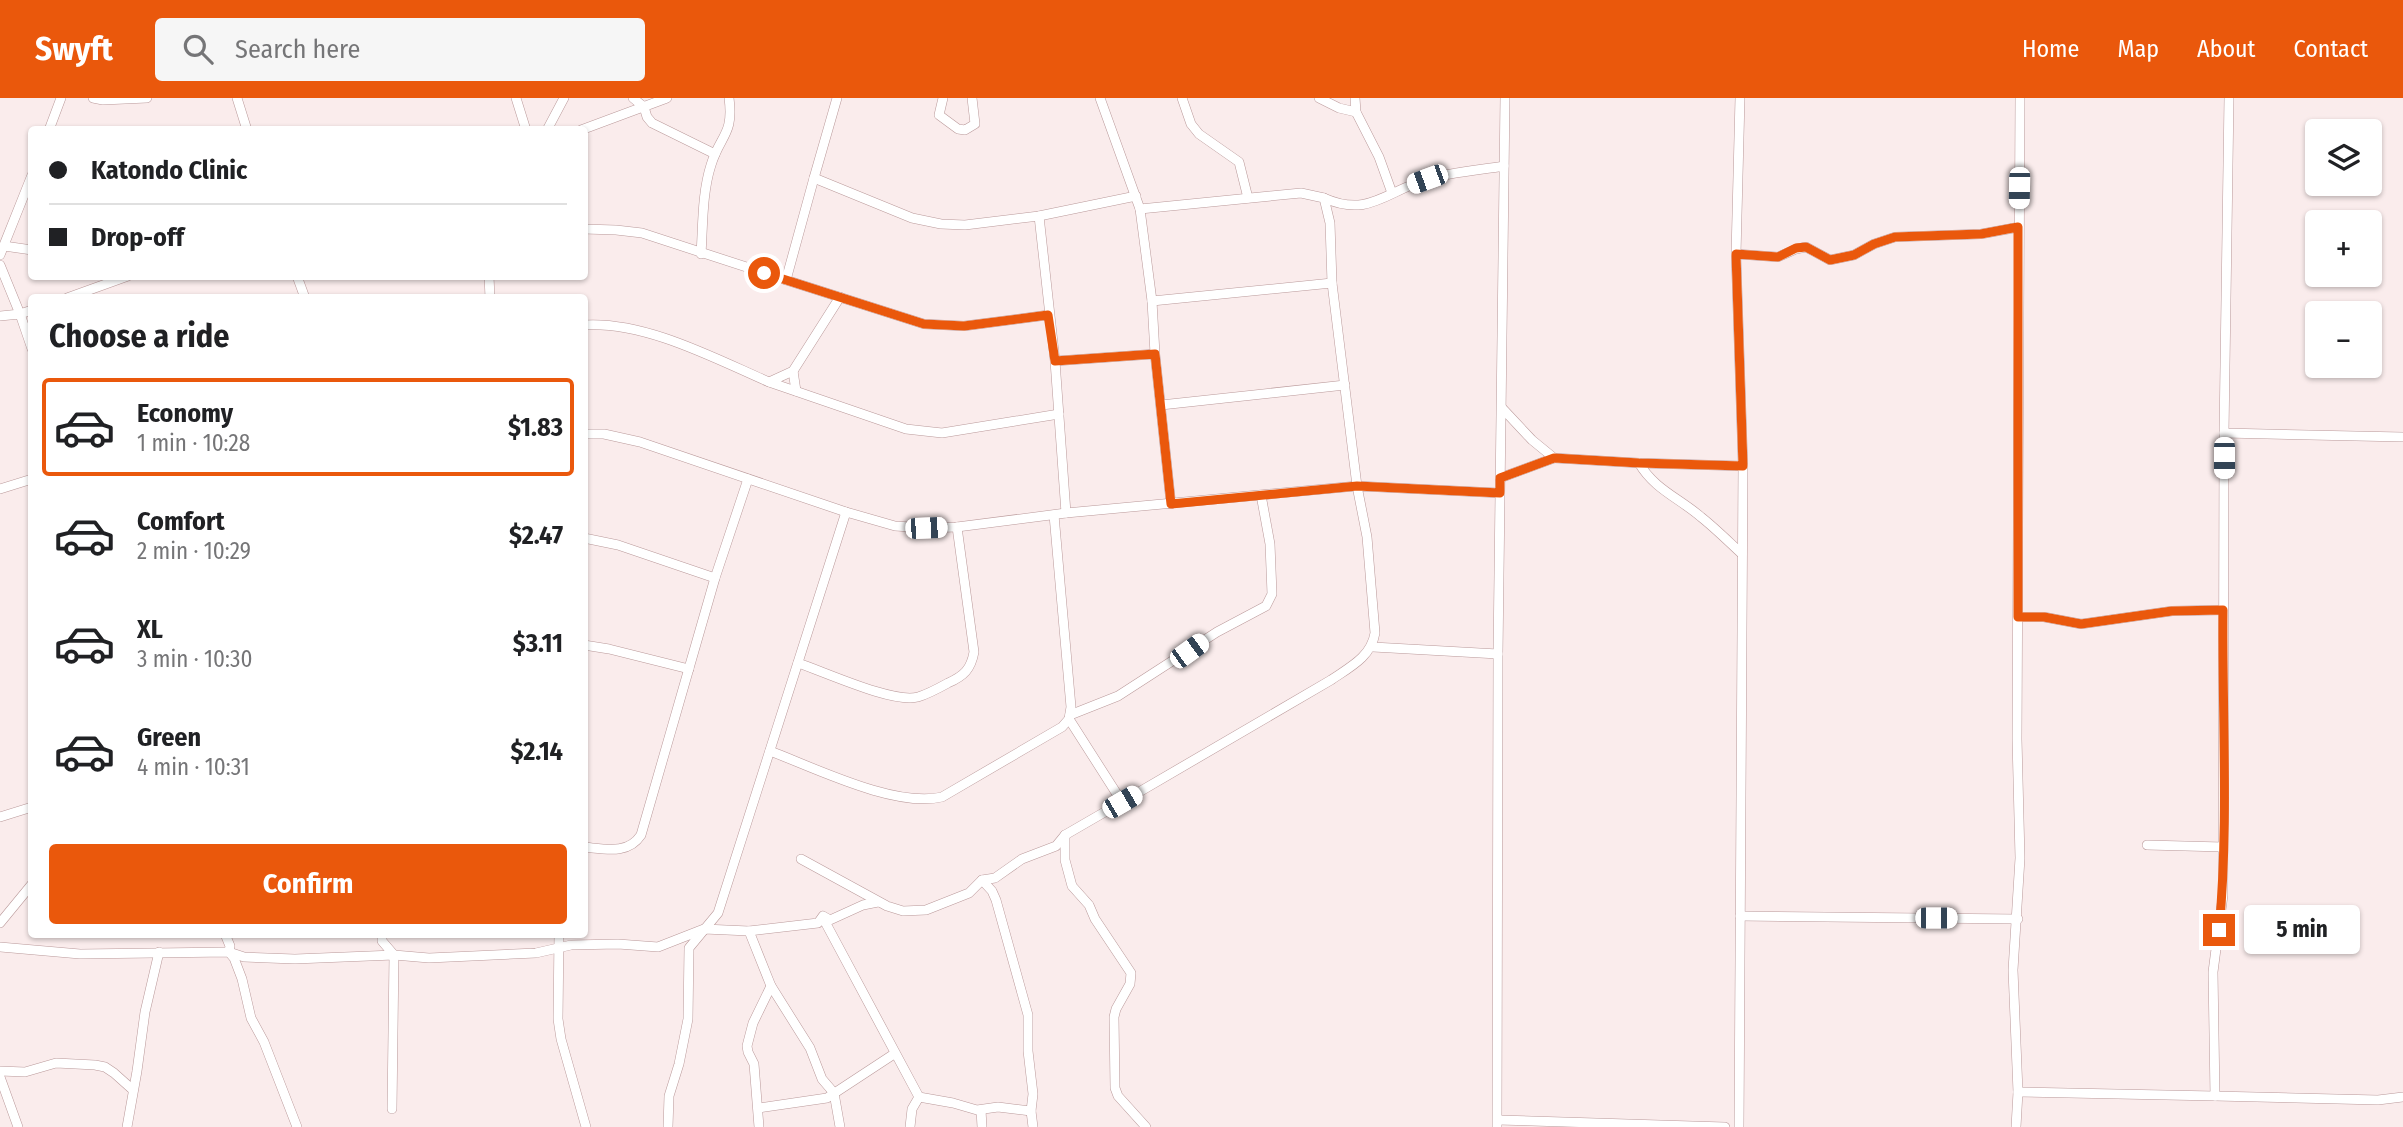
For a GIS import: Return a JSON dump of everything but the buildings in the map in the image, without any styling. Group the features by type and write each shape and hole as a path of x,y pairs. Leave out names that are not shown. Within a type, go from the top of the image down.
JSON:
{"street":[{"path":"50,126 61,98"},
{"path":"93,98 148,98"},
{"path":"237,98 246,126"},
{"path":"516,98 525,126"},
{"path":"549,126 564,98"},
{"path":"633,98 644,107 652,123 715,154"},
{"path":"588,127 667,98"},
{"path":"701,254 706,187 715,154 729,129 729,98"},
{"path":"786,280 837,98"},
{"path":"943,98 939,115 958,129 965,130 975,124 972,98"},
{"path":"1182,98 1191,124 1199,134 1239,162 1248,198"},
{"path":"1319,98 1339,108 1356,112"},
{"path":"1355,98 1356,112 1379,157 1392,193"},
{"path":"1505,98 1498,654 1497,1124 1725,1127"},
{"path":"1739,1127 1743,466 1736,254 1740,98"},
{"path":"2016,1127 2018,1092 2013,970 2020,858 2017,739 2020,98"},
{"path":"2215,1096 2213,972 2222,895 2223,847 2224,433 2229,98"},
{"path":"1104,101 1140,209 1152,301 1171,504"},
{"path":"1140,209 1301,193 1354,207 1373,203 1438,176 1504,166"},
{"path":"814,178 912,218 941,224 965,225 1039,216 1136,196"},
{"path":"28,185 2,251 28,250"},
{"path":"1324,198 1330,223 1332,283 1357,486 1367,537 1375,633 1373,648"},
{"path":"1330,223 1342,206"},
{"path":"1039,216 1055,361 1066,513"},
{"path":"1736,254 1778,257 1796,248 1806,247 1830,260 1854,255 1895,237 1981,234 2018,227"},
{"path":"588,229 642,233 924,324 945,327 1048,315"},
{"path":"0,265 28,337"},
{"path":"78,294 117,280"},
{"path":"1152,301 1332,283"},
{"path":"769,382 793,370 840,297"},
{"path":"0,316 28,311"},
{"path":"588,325 632,329 708,356 769,382 906,429 925,433 942,433 1059,414"},
{"path":"1055,361 1155,354"},
{"path":"793,370 796,391"},
{"path":"1161,405 1345,385"},
{"path":"1502,408 1532,440 1554,458"},
{"path":"2224,433 2403,437"},
{"path":"588,434 604,434 640,442 895,526 957,527 1066,513 1357,486 1500,493"},
{"path":"1500,478 1554,458 1743,466"},
{"path":"1639,463 1646,476 1657,487 1700,516 1742,554"},
{"path":"588,847 614,850 627,848 636,843 641,835 715,578 748,479"},
{"path":"0,489 28,480"},
{"path":"1069,717 1118,696 1217,632 1266,606 1272,594 1270,544 1261,495"},
{"path":"668,1127 669,1096 688,1019 688,955 692,942 718,913 846,512"},
{"path":"770,751 851,782 900,797 930,800 942,797 1062,727 1069,717 1071,707 1054,515"},
{"path":"798,663 888,695 905,698 919,697 960,678 969,670 974,652 957,527"},
{"path":"588,539 618,545 715,578"},
{"path":"2018,617 2044,617 2081,624 2172,611 2223,610"},
{"path":"588,646 689,669"},
{"path":"801,859 878,902 903,911 926,910 969,893 982,880 995,878 1022,859 1055,846 1065,835 1331,680 1373,648 1498,654"},
{"path":"1069,717 1122,802"},
{"path":"0,817 28,808"},
{"path":"1065,835 1065,860 1072,886 1086,901 1106,937 1131,972 1130,984 1114,1017 1114,1082 1118,1096 1146,1127"},
{"path":"2147,845 2223,847"},
{"path":"982,880 996,900 1026,1005 1033,1127"},
{"path":"0,923 28,889"},
{"path":"823,916 830,920 863,905 878,902"},
{"path":"823,916 919,1097 981,1110 998,1107 1031,1111"},
{"path":"0,947 80,954 229,952 244,957 295,959 394,955 429,958 536,953 560,947 618,944 658,947 704,929 749,931 818,923 823,916"},
{"path":"1741,916 2018,919"},
{"path":"749,931 771,986 810,1048 822,1079 834,1093 841,1127"},
{"path":"227,938 251,1018 264,1042 296,1127"},
{"path":"382,938 394,955 391,1109"},
{"path":"559,938 558,1019 561,1039 586,1127"},
{"path":"127,1127 147,1000 159,952"},
{"path":"760,1127 754,1064 747,1046 753,1023 771,986"},
{"path":"759,1108 821,1100 894,1054"},
{"path":"0,1071 25,1072 56,1063 95,1065 105,1067 133,1090"},
{"path":"0,1077 18,1127"},
{"path":"2018,1092 2378,1100 2403,1097"},
{"path":"910,1127 912,1108 919,1097"},
{"path":"981,1110 982,1127"}],"route":[{"path":"764,273 924,324 964,326 1048,315 1055,361 1155,354 1171,504 1357,486 1500,493 1500,478 1554,458 1743,466 1736,254 1778,257 1796,248 1806,247 1830,260 1854,255 1895,237 1981,234 2018,227 2018,617 2044,617 2097,624 2153,613 2223,610 2223,834 2219,930"}]}
